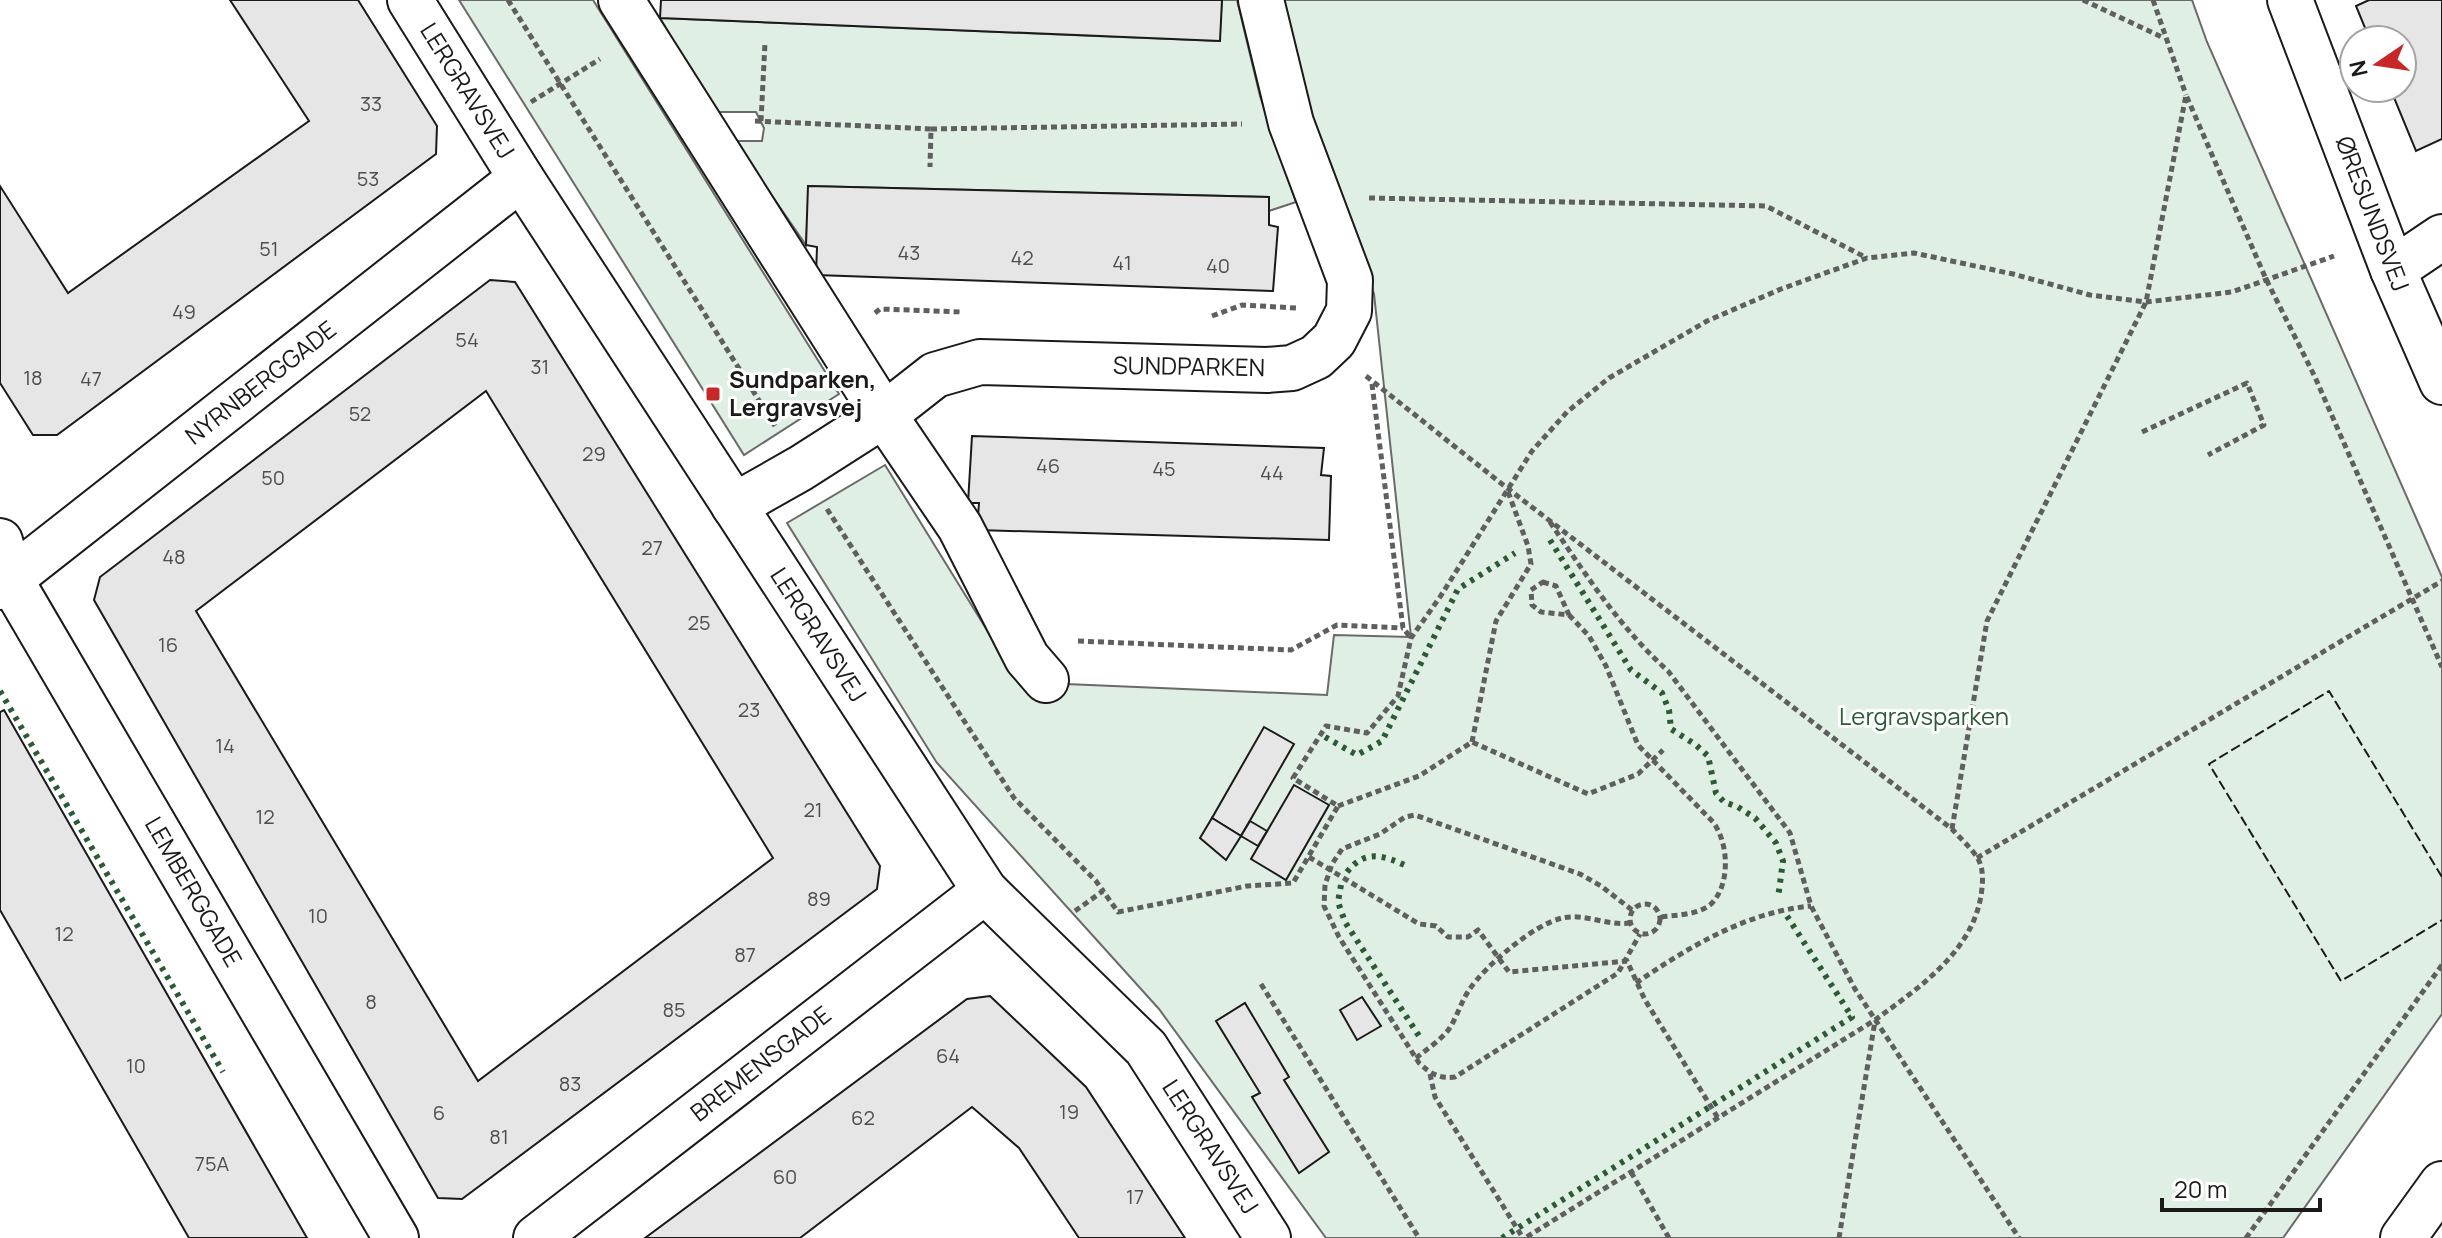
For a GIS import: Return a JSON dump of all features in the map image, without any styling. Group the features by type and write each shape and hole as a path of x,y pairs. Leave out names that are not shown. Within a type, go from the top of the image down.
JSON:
{"street":[{"name":"LERGRAVSVEJ","path":"410,0 521,178 985,891 1146,1048 1268,1238"},
{"path":"1261,0 1291,123 1350,280 1349,311 1334,340"},
{"name":"ØRESUNDSVEJ","path":"2290,0 2387,256 2442,382"},
{"path":"632,16 884,415 960,527 1027,658 1046,680"},
{"name":"NYRNBERGGADE","path":"4,569 521,178"},
{"path":"2387,256 2442,237"},
{"name":"SUNDPARKEN","path":"734,506 884,415 935,375 980,362 1267,370 1292,368 1316,357 1334,340"},
{"name":"LEMBERGGADE","path":"4,569 396,1238"},
{"name":"BREMENSGADE","path":"536,1238 985,891"},
{"path":"2403,1238 2442,1184"}],"path":[{"path":"2083,0 2164,38"},
{"path":"2153,0 2186,95 2266,279 2315,377 2442,667"},
{"path":"490,128 632,16"},
{"path":"761,121 765,43"},
{"path":"1952,829 1987,621 2146,302 2186,95"},
{"path":"701,124 761,121 931,129 1291,123"},
{"path":"930,167 931,129"},
{"path":"1318,197 1766,206 1867,258"},
{"path":"1338,806 1293,778 1326,726 1367,733 1398,696 1411,638 1532,451 1567,412 1609,378 1707,321 1781,289 1867,258 1914,253 2013,274 2090,295 2146,302 2232,292 2266,279 2387,256"},
{"path":"1334,340 1372,383 1952,829 1977,858 1983,875 1980,908 1966,935 1949,960 1925,983 1875,1020 1524,1238 1435,1097 1430,1074 1416,1058 1339,937 1324,906 1330,869 1342,849 1380,834 1405,817 1415,815 1546,861 1601,886 1632,910"},
{"path":"1372,383 1403,628 1411,638"},
{"path":"2142,432 2247,383 2264,425 2208,455"},
{"path":"1034,941 1103,891 1118,912 1247,886 1293,883 1338,806 1419,776 1472,742 1496,621 1531,564 1528,546 1507,488"},
{"path":"1547,518 1600,596 1645,650 1668,671 1790,833 1811,906 1855,989 2019,1238"},
{"path":"1977,858 2442,581"},
{"path":"1569,615 1536,610 1530,600 1531,590 1543,582 1552,583 1559,590 1569,615 1595,646 1624,706 1638,745 1720,830 1725,858 1719,892 1709,905 1688,913 1661,917"},
{"path":"1072,641 1291,650 1337,625 1403,628"},
{"path":"1472,742 1588,794 1638,774 1663,750"},
{"path":"1309,857 1419,924 1436,926 1448,937 1468,937 1478,930 1509,972 1627,961"},
{"path":"1647,904 1656,908 1661,917 1655,931 1650,934 1635,932 1630,923 1632,910 1647,904"},
{"path":"1636,983 1692,945 1777,909 1811,906"},
{"path":"1416,1058 1449,1028 1469,990 1498,959 1545,925 1562,918 1630,923"},
{"path":"1430,1074 1455,1077 1618,973 1640,934"},
{"path":"1627,961 1636,983 1718,1118"},
{"path":"2246,1238 2442,965"},
{"path":"1261,984 1419,1238"},
{"path":"1839,1238 1875,1020"},
{"path":"1631,1172 1669,1238"}],"green space":[{"path":"459,0 593,0 839,394 744,455"},
{"path":"1222,0 1237,0 1260,96 1296,202 1269,211 1269,197 809,186 806,245 734,141 762,141 764,128 756,112 714,112 660,18 1219,41"},
{"name":"Lergravsparken","path":"1280,0 2192,0 2207,42 2442,577 2442,1014 2283,1238 1326,1238 1159,1009 937,763 787,523 885,465 1019,682 1327,695 1334,635 1411,637 1374,294 1298,79"}],"building":[{"path":"230,0 358,0 437,126 436,154 57,435 33,435 0,383 0,186 68,293 309,121"},
{"path":"661,0 1222,0 1220,41 660,18"},
{"path":"2369,0 2442,0 2442,139 2416,151 2397,104 2418,104 2418,24 2363,24 2356,6"},
{"path":"808,186 1269,197 1269,225 1278,227 1273,291 816,275 817,247 806,245"},
{"path":"490,280 515,282 880,866 877,889 462,1199 438,1198 94,600 100,577","holes":["486,391 773,858 478,1081 196,611"]},
{"path":"972,436 1324,448 1321,475 1331,476 1329,540 977,530 979,503 968,503"},
{"path":"4,710 307,1238 189,1238 0,910 0,712"},
{"path":"1264,727 1294,744 1241,836 1212,818"},
{"path":"1294,785 1329,805 1286,880 1251,859"},
{"path":"1212,818 1241,836 1226,860 1200,838"},
{"path":"1250,821 1267,831 1258,846 1241,836"},
{"path":"990,996 1086,1087 1185,1238 1079,1238 1019,1148 972,1107 800,1238 645,1238 967,999"},
{"path":"1362,997 1381,1026 1357,1040 1340,1010"},
{"path":"1245,1003 1289,1077 1284,1080 1329,1152 1299,1173 1252,1097 1260,1093 1216,1021"}],"hedge":[{"path":"1550,540 1631,670 1662,693 1669,710 1671,729 1708,756 1716,793 1724,802 1755,818 1776,843 1783,861 1778,898"},
{"path":"1325,737 1357,755 1382,741 1458,589 1515,553"},
{"path":"0,691 223,1072"},
{"path":"1347,872 1361,860 1376,856 1409,867"},
{"path":"1341,885 1338,902 1345,922 1419,1036"},
{"path":"1502,1238 1852,1017 1787,916"}],"fence":[{"path":"2442,877 2329,691 2209,764 2341,981 2442,920"}],"place":[{"name":"Sundparken, Lergravsvej","path":"713,394"}]}
